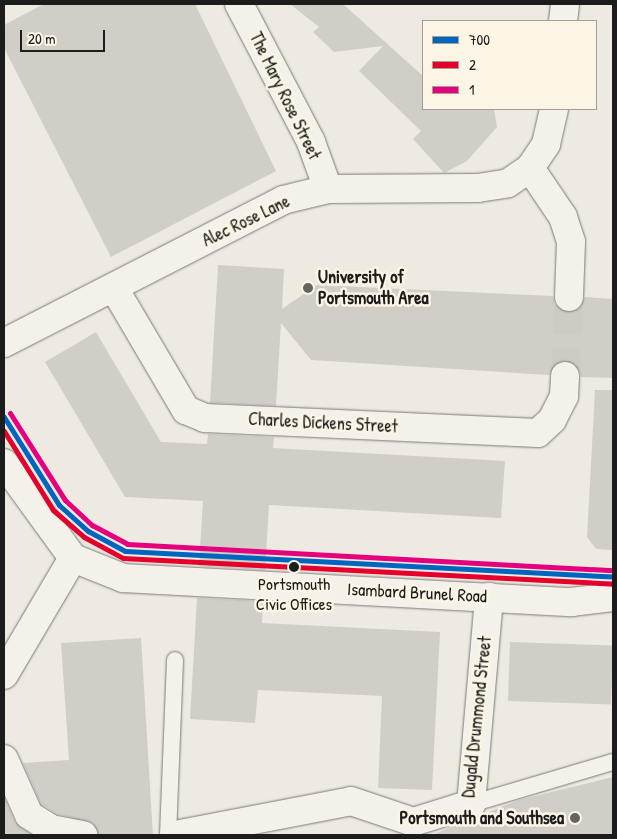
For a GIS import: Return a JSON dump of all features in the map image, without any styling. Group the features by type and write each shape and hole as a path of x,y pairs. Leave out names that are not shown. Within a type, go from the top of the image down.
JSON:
{"street":[{"name":"The Mary Rose Street","path":"239,4 311,142 328,189"},
{"path":"563,20 564,4"},
{"name":"Alec Rose Lane","path":"4,343 283,200 328,189 478,188 508,182 530,168 546,144 554,110"},
{"path":"530,168 563,217 571,242 569,297"},
{"name":"Charles Dickens Street","path":"114,288 186,410 205,418 538,433 552,420 564,396 565,376"},
{"path":"4,463 73,558 4,675"},
{"name":"Isambard Brunel Road","path":"73,558 123,578 571,602 613,597"},
{"name":"Dugald Drummond Street","path":"175,835 351,802 413,822 471,804 488,597"},
{"path":"4,759 29,815 51,829 84,835"}],"lane":[{"path":"168,835 175,660"},
{"path":"471,804 613,762"}],"building":[{"path":"44,4 195,4 276,171 111,257 4,48 4,25"},
{"path":"290,4 343,4 422,75 422,110 494,110 497,127 467,161 444,173 413,139 421,131 359,71 383,46 334,52 313,32 319,27"},
{"path":"218,265 284,269 282,309 317,285 553,296 555,305 568,313 577,311 585,297 613,299 613,378 581,377 579,368 566,360 557,362 549,375 311,360 281,323 276,406 210,403"},
{"path":"96,332 161,442 207,444 208,434 274,437 273,448 505,461 501,518 269,505 265,570 199,566 203,501 125,497 45,362"},
{"path":"595,390 613,390 613,550 596,549 587,537"},
{"path":"197,598 263,601 262,623 440,632 432,790 378,788 382,696 258,690 255,723 190,719"},
{"path":"141,638 153,835 98,835 93,823 57,814 41,804 23,763 69,760 61,643"},
{"path":"510,642 613,646 611,705 508,701"},
{"path":"613,777 613,835 432,835 519,800"},
{"path":"4,797 15,822 32,835 4,835"}],"tunnel":[{"path":"565,376 569,297"}],"transit line":[{"name":"1","path":"10,413 65,500 92,525 127,544 613,570"},
{"name":"700","path":"4,417 59,505 88,531 125,551 613,577"},
{"name":"2","path":"4,431 53,510 84,537 123,558 613,584"}],"place":[{"name":"University of Portsmouth Area","path":"308,288"},
{"name":"Portsmouth Civic Offices","path":"294,567"},
{"name":"Portsmouth and Southsea","path":"575,818"}]}
